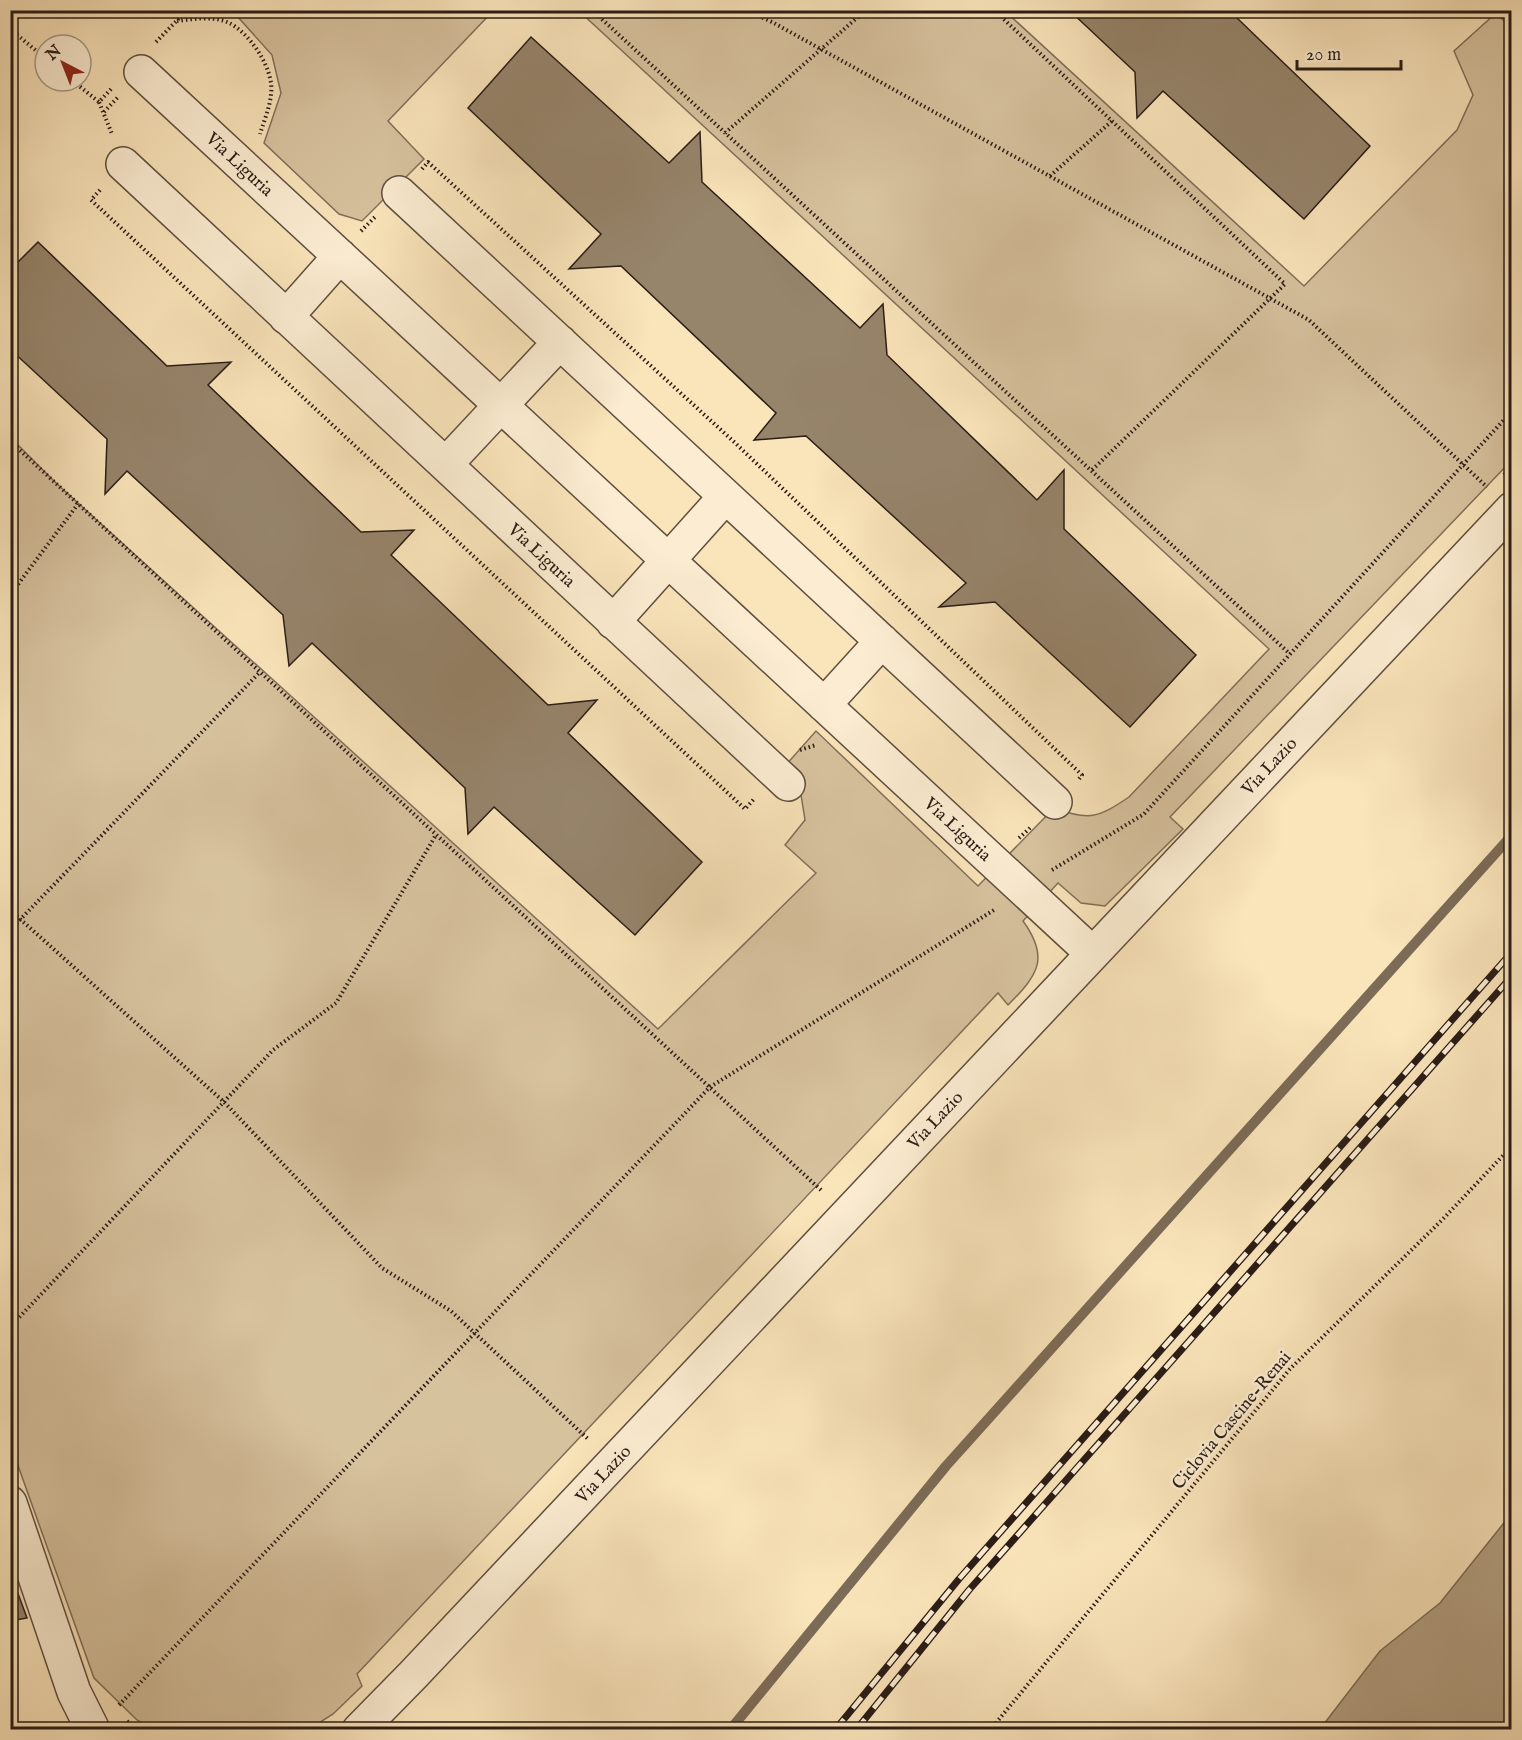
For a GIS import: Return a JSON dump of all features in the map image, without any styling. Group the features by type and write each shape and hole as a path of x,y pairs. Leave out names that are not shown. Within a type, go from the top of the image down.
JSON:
{"street":[{"name":"Via Liguria","path":"141,72 667,562 1092,953"},
{"name":"Via Liguria","path":"123,164 788,784"},
{"path":"399,193 1055,802"},
{"path":"286,317 340,256"},
{"path":"446,465 560,342"},
{"path":"613,622 725,497"},
{"name":"Via Lazio","path":"359,1730 1511,510"},
{"path":"824,705 882,641"},
{"path":"10,1503 74,1692 94,1728"}],"path":[{"path":"592,10 1290,654"},
{"path":"746,10 821,49 1309,320 1511,510"},
{"path":"725,133 866,10"},
{"path":"994,10 1285,284 1091,471"},
{"path":"1499,10 1512,22"},
{"path":"10,29 33,48"},
{"path":"88,93 99,102"},
{"path":"1050,176 1112,122"},
{"path":"1051,871 1144,814 1512,411"},
{"path":"10,441 847,1214"},
{"path":"10,595 78,504"},
{"path":"10,930 260,672"},
{"path":"10,1327 273,1050 336,1003 436,835"},
{"path":"94,1728 710,1087 994,909"},
{"path":"10,910 224,1102 382,1268 451,1311 476,1331 613,1463"},
{"name":"Ciclovia Cascine-Renai","path":"990,1730 1290,1369 1443,1219 1512,1146"}],"shaded area":[{"path":"192,11 493,11 388,121 424,159 362,221 339,214 264,143 281,93 272,55 236,15"},
{"path":"579,11 1005,11 1304,286 1457,130 1473,95 1454,51 1496,13 1511,28 1511,461 1170,817 1183,829 1105,906 1081,903 1058,883 1023,921 1031,934 1038,956 1037,966 1027,984 1008,1005 998,993 357,1674 362,1686 333,1714 308,1730 153,1729 137,1720 94,1678 11,1446 11,438 56,483 658,1029 816,873 785,845 805,820 801,795 785,766 816,731 978,886 1054,808 1076,815 1093,815 1129,797 1269,649"},
{"path":"1511,1514 1511,1729 1320,1729 1380,1651 1440,1603"}],"building":[{"path":"1069,10 1243,10 1237,18 1370,146 1304,219 1163,91 1137,118 1135,72"},
{"path":"531,37 669,163 700,132 702,182 860,328 883,304 887,355 1037,500 1064,470 1064,529 1196,655 1130,727 995,602 939,607 966,583 806,436 754,440 776,413 621,266 569,269 601,234 468,108"},
{"path":"38,242 167,366 231,362 208,385 361,532 414,530 391,555 548,705 597,700 568,733 702,862 635,935 494,807 468,834 465,788 312,643 289,666 283,615 127,471 105,494 107,439 10,349 10,270"},
{"path":"10,1572 27,1618 10,1621"}],"waterway":[{"path":"730,1730 946,1466 1512,835"}],"railway":[{"path":"835,1730 959,1579 1512,952"},
{"path":"856,1730 969,1590 1512,976"}]}
